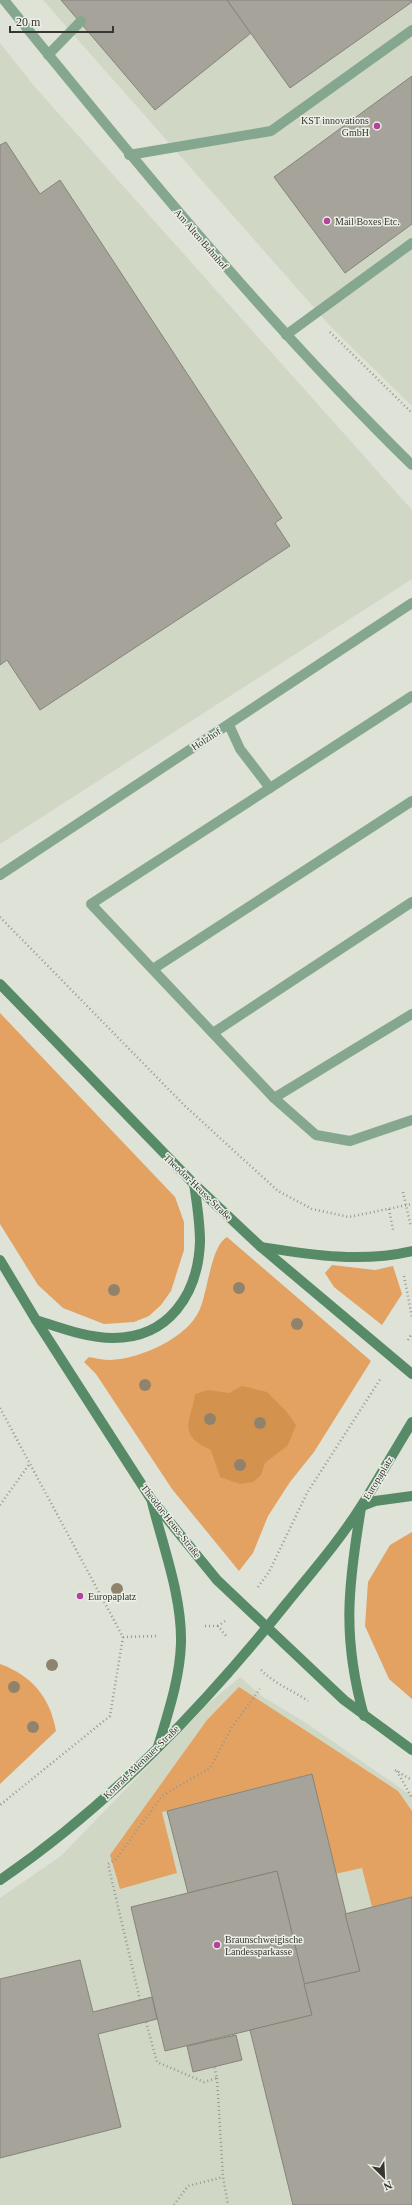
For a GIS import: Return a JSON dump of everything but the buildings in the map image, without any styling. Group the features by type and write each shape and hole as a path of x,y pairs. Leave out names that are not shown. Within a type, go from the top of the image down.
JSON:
{"main road":[{"name":"Theodor-Heuss-Straße","path":"0,984 194,1184 261,1248 412,1374"},
{"path":"36,1320 85,1335 111,1338 128,1337 145,1333 171,1318 181,1305 196,1270 200,1243 199,1215 194,1184"},
{"path":"261,1248 357,1258 378,1258 412,1251"},
{"name":"Theodor-Heuss-Straße","path":"0,1260 36,1320 151,1498 217,1580 267,1628"},
{"name":"Europaplatz","path":"267,1628 323,1559 362,1506 412,1422"},
{"path":"364,1716 353,1675 348,1627 352,1564 362,1506 375,1502 412,1496"},
{"path":"151,1498 175,1594 181,1642 176,1681 158,1748"},
{"path":"267,1628 338,1695 364,1716 412,1750"},
{"name":"Konrad-Adenauer-Straße","path":"0,1880 89,1812 158,1748 267,1628"}],"street":[{"name":"Am Alten Bahnhof","path":"4,0 129,155 207,247 286,335 412,465"},
{"path":"48,55 81,21"},
{"path":"129,155 271,131 412,30"},
{"path":"286,335 412,243"},
{"name":"Holzhof","path":"0,875 412,604"},
{"path":"412,696 91,904 274,1098 316,1136 350,1141 412,1120"},
{"path":"228,725 240,749 270,788"},
{"path":"152,969 412,801"},
{"path":"213,1033 412,902"},
{"path":"274,1098 412,1014"}],"path":[{"path":"313,315 412,414"},
{"path":"0,917 185,1106 278,1191 312,1209 349,1217 412,1204"},
{"path":"404,1192 412,1234"},
{"path":"389,1209 394,1234"},
{"path":"402,1270 412,1317"},
{"path":"256,1590 268,1572 307,1493 384,1374"},
{"path":"0,1408 123,1637 110,1716 0,1805"},
{"path":"0,1505 30,1463"},
{"path":"227,1620 218,1626 230,1640"},
{"path":"123,1637 161,1636"},
{"path":"140,2000 108,1864 116,1859 162,1796 210,1768 232,1727 260,1689"},
{"path":"397,1771 412,1798"},
{"path":"146,2022 157,2062 204,2082 217,2078"},
{"path":"214,2066 217,2078 223,2177 228,2205"},
{"path":"174,2205 188,2186 223,2177"}],"shaded area":[{"path":"43,0 412,0 412,406 332,328"},
{"path":"0,43 34,86 412,510 412,579 0,844"},
{"path":"0,1013 175,1197 184,1222 184,1250 171,1291 161,1305 149,1316 134,1322 104,1324 63,1308 38,1285 0,1224"},
{"path":"227,1237 371,1361 314,1452 290,1482 268,1516 253,1553 239,1571 172,1489 96,1374 84,1362 89,1357 110,1360 135,1356 162,1345 185,1329 200,1309 210,1269 217,1249"},
{"path":"332,1265 375,1270 393,1266 402,1294 382,1325 334,1287 325,1273"},
{"path":"242,1386 267,1392 286,1411 296,1425 288,1445 265,1463 261,1475 253,1482 240,1484 220,1477 211,1450 193,1438 189,1432 188,1426 195,1394 208,1390 229,1393"},
{"path":"412,1532 412,1699 389,1679 365,1626 368,1582 390,1545"},
{"path":"0,1664 22,1675 38,1690 49,1708 56,1731 0,1784"},
{"name":"Braunschweigische Landessparkasse","path":"240,1677 263,1697 306,1723 412,1796 412,2205 0,2205 0,1898 61,1856 210,1702"},
{"path":"239,1687 398,1791 412,1811 412,1897 372,1907 362,1868 335,1874 311,1774 162,1812 177,1873 120,1889 110,1855 207,1720"}],"place":[{"name":"KST innovations GmbH","path":"377,126"},
{"name":"Mail Boxes Etc.","path":"327,221"},
{"name":"Europaplatz","path":"80,1596"},
{"name":"Braunschweigische Landessparkasse","path":"217,1945"}]}
